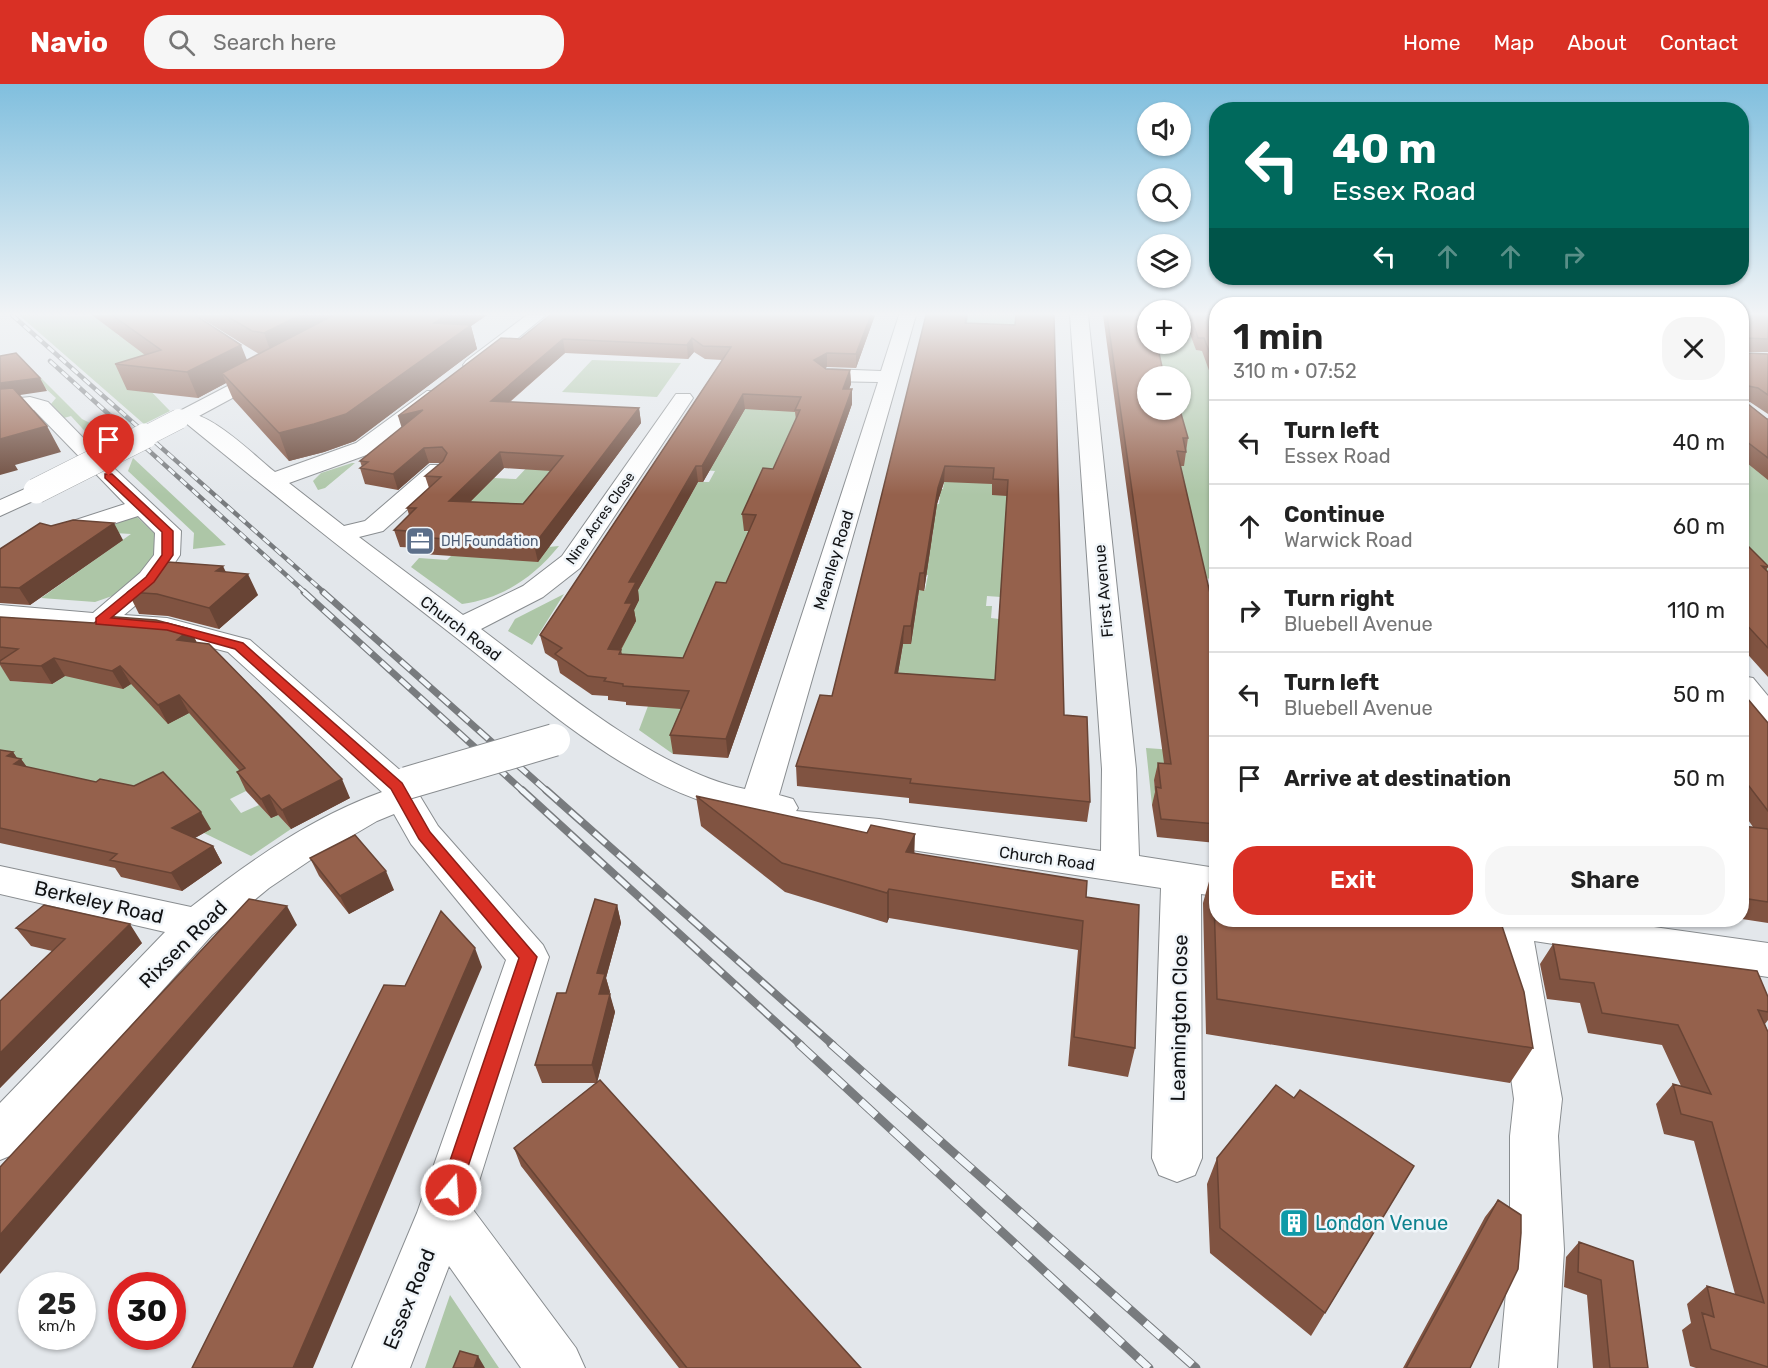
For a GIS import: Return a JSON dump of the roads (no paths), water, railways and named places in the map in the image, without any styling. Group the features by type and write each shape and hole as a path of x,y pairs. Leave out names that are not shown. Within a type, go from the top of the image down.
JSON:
{"street":[{"path":"0,509 262,375"},
{"path":"271,481 330,462 364,448 451,375"},
{"path":"827,375 889,377"},
{"name":"First Avenue","path":"1084,375 1119,769 1120,868"},
{"name":"Meanley Road","path":"758,805 889,377"},
{"name":"Nine Acres Close","path":"461,627 520,600 556,576 570,562 683,398"},
{"path":"0,406 30,403 41,406 92,460 168,531 167,555 150,579 100,621"},
{"name":"Church Road","path":"181,418 195,419 339,535 590,724 662,771 712,791 758,805 760,814 772,822 879,832 1199,879"},
{"path":"339,535 374,526 438,470"},
{"path":"60,533 141,507"},
{"path":"0,614 167,627 239,646 402,789"},
{"path":"1749,693 1768,716"},
{"name":"Rixsen Road","path":"0,1137 198,924 255,878 296,851 402,789 554,740 590,724"},
{"name":"Essex Road","path":"381,1368 443,1213 528,957 424,836 402,789"},
{"name":"Leamington Close","path":"1177,1158 1199,879"},
{"name":"Berkeley Road","path":"0,880 198,924"},
{"path":"1522,927 1538,1099 1534,1136 1537,1250 1527,1368"},
{"path":"1559,927 1768,960"},
{"path":"443,1213 556,1368"}],"railway":[{"path":"65,375 306,593"},
{"path":"79,375 325,593"},
{"path":"304,592 524,792"},
{"path":"323,592 548,792"},
{"path":"522,790 801,1045"},
{"path":"546,790 833,1045"},
{"path":"799,1044 1149,1368"},
{"path":"831,1044 1196,1368"}],"place":[{"name":"DH Foundation","path":"420,541"},
{"name":"London Venue","path":"1294,1223"}]}
